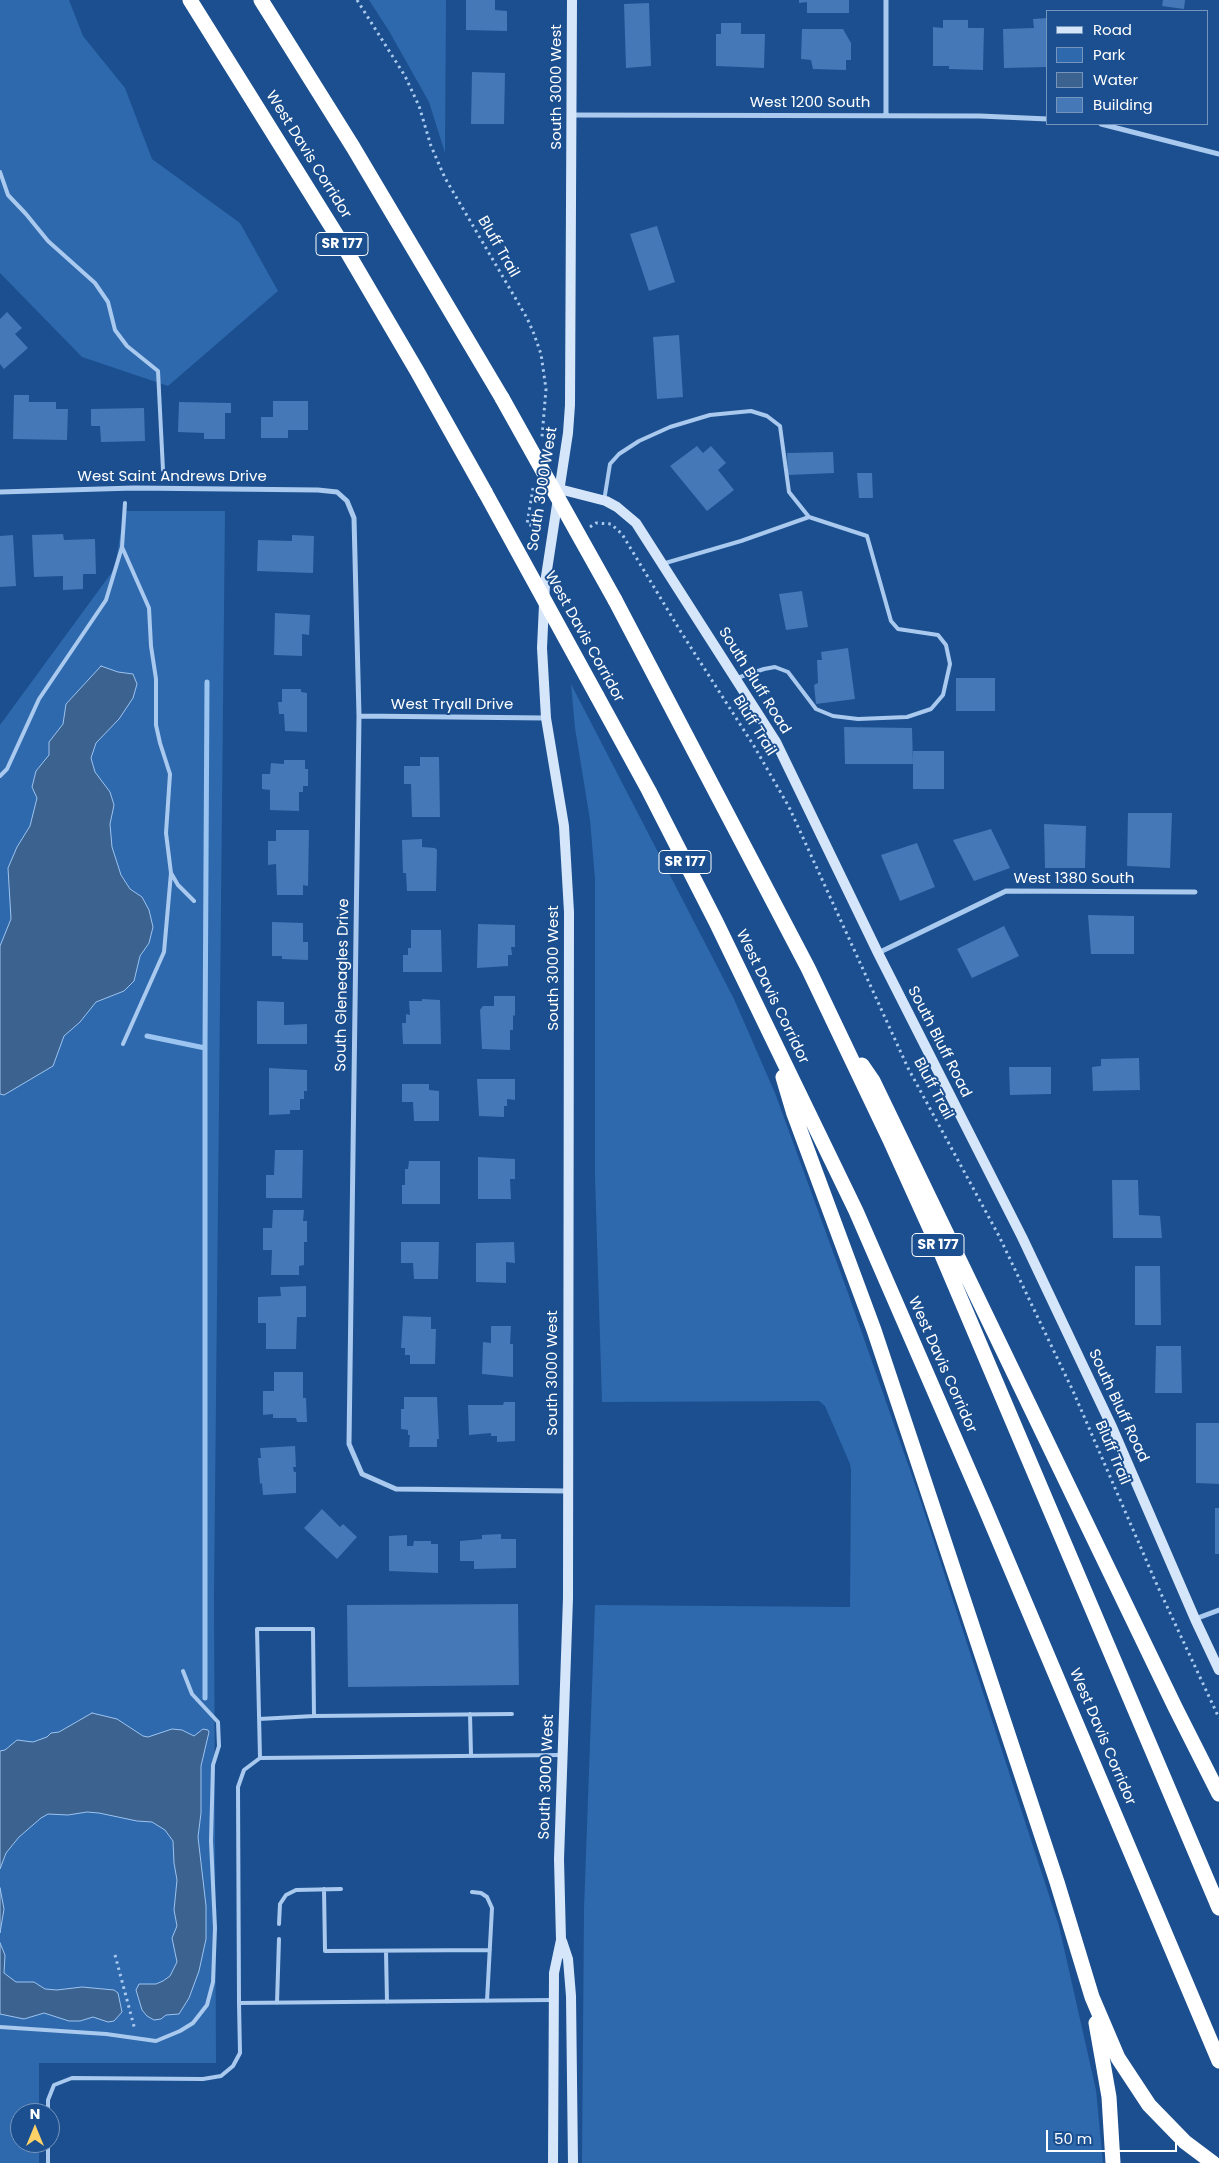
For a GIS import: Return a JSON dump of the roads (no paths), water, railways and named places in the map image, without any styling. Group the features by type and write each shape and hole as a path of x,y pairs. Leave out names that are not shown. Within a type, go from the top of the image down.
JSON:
{"highway":[{"name":"West Davis Corridor","path":"190,0 346,250 417,371 662,817 769,1030 856,1211 936,1394 1219,2061"},
{"name":"SR 177","path":"261,0 353,148 502,398 616,600 808,968 829,1016 890,1140 942,1255 1219,1908"},
{"path":"829,1016 873,1081 1175,1707 1219,1794"},
{"path":"769,1030 794,1114 874,1330 1057,1882 1092,1997 1118,2058 1149,2105 1185,2142 1213,2163"},
{"path":"1092,1997 1109,2097 1113,2163"}],"main road":[{"name":"South 3000 West","path":"572,0 571,397 568,433 549,551 542,615 543,683 546,718 564,826 569,912 566,1686 559,1860 562,1940 568,1959 571,1996 573,2163"},
{"name":"South Bluff Road","path":"559,490 604,501 617,507 636,523 776,742 878,953 1026,1246 1112,1427 1219,1670"},
{"name":"South 3000 West","path":"553,2163 554,1973 562,1940"}],"street":[{"path":"886,0 886,115"},
{"name":"West 1200 South","path":"572,114 886,115 1046,119"},
{"path":"1105,125 1219,154"},
{"name":"West Saint Andrews Drive","path":"0,492 134,488 329,491 337,492 343,496"},
{"name":"South Gleneagles Drive","path":"343,496 354,518 358,716 350,1444 362,1474 396,1489 568,1491"},
{"name":"West Tryall Drive","path":"358,716 546,718"},
{"name":"West 1380 South","path":"878,953 1006,891 1195,892"},
{"path":"1195,1619 1219,1610"}],"lane":[{"path":"0,172 8,195 48,241 95,283 108,302 116,330 127,346 158,372 163,470"},
{"path":"604,501 610,464 628,447 651,435 691,420 720,414 751,411 767,416 780,426 789,492 809,517 867,536 891,620 898,629 938,634 946,645 950,664 943,694 931,709 907,717 858,719 833,716 816,709 788,672 776,667 735,679"},
{"path":"0,776 7,768 39,699 106,600 122,547 125,503"},
{"path":"662,564 741,541 809,517"},
{"path":"122,547 149,608 151,646 156,679 156,724 170,774 166,833 171,873 164,952 123,1044"},
{"path":"171,873 178,885 194,901"},
{"path":"260,1758 257,1629 313,1629 314,1716"},
{"path":"0,2027 106,2034 138,2040 156,2041 180,2031 193,2023 207,2005 213,1982 215,1928 211,1841 213,1765 219,1746 218,1722 192,1694 183,1671"},
{"path":"470,1714 471,1755"},
{"path":"259,1719 314,1716 512,1714"},
{"path":"48,2103 54,2085 72,2078 203,2078 221,2076 233,2066 240,2053 238,1787 244,1770 260,1758 563,1755"},
{"path":"279,1924 280,1904 286,1895 296,1890 341,1889"},
{"path":"324,1890 325,1951 490,1950"},
{"path":"472,1892 481,1893 488,1897 492,1908 488,2001"},
{"path":"276,2002 278,1939"},
{"path":"386,1951 386,2002"},
{"path":"239,2003 554,2000"}],"water":[{"path":"101,666 118,672 133,674 137,684 133,698 119,719 96,743 91,758 95,772 110,792 114,805 110,824 112,847 121,875 130,889 142,897 149,910 153,927 149,943 140,956 134,981 124,991 96,1002 80,1022 64,1036 53,1066 4,1095 0,1094 0,946 11,919 8,868 17,847 30,826 37,798 32,787 36,771 49,755 49,742 63,724 66,704"},
{"path":"92,1713 117,1719 143,1736 148,1737 172,1729 182,1730 194,1736 203,1729 209,1732 201,1766 201,1813 198,1837 206,1906 206,1939 199,1971 189,1998 179,2014 166,2015 161,2019 154,2020 147,2016 142,2010 136,1990 139,1984 156,1984 163,1981 170,1976 177,1962 172,1938 177,1926 174,1910 177,1880 173,1841 165,1830 152,1822 137,1821 99,1813 48,1814 19,1837 6,1853 0,1869 0,1751 5,1750 17,1740 33,1742 47,1737 51,1733 59,1732"},
{"path":"0,1888 4,1909 0,1933"},
{"path":"0,1943 5,1955 4,1973 16,1982 34,1982 45,1989 57,1990 82,1987 114,1990 118,1993 122,2012 114,2021 108,2022 93,2017 80,2021 69,2021 44,2013 24,2019 0,2014"}],"waterway":[{"path":"205,1698 207,682"},
{"path":"147,1036 205,1048"}]}
